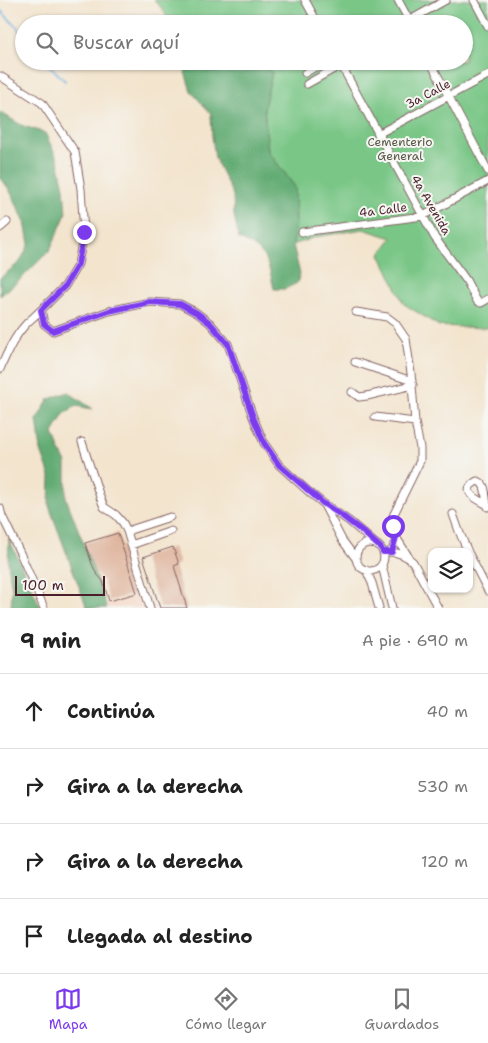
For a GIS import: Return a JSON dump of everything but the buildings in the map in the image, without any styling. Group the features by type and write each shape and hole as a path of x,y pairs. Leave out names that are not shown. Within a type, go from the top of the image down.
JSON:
{"street":[{"path":"305,0 313,15"},
{"path":"398,0 405,15"},
{"path":"421,15 446,0"},
{"path":"474,0 488,26"},
{"path":"305,73 310,70"},
{"path":"307,84 329,70"},
{"name":"4a Avenida","path":"344,70 435,238 466,280 477,301 481,303 488,299"},
{"path":"434,70 488,171"},
{"name":"3a Calle","path":"378,134 488,75"},
{"path":"0,76 42,102 75,152 81,189 84,232 78,264 65,286 26,324 10,346 0,369"},
{"name":"4a Calle","path":"302,232 423,216 488,180"},
{"path":"0,228 7,222"},
{"path":"41,310 44,324 53,331 109,311 150,302 180,304 210,323 228,344 253,417 264,443 279,465 324,504 350,521 383,552 384,561 382,564 392,608"},
{"path":"356,312 387,317 395,323 406,339 420,461 393,516 393,526 396,537 408,558"},
{"path":"355,362 412,383"},
{"path":"352,392 359,396 367,396 412,383"},
{"path":"375,417 415,422"},
{"path":"82,442 104,507 116,515 127,531 150,608"},
{"path":"324,504 342,540 362,568 366,570 379,608"},
{"path":"0,508 44,608"},
{"path":"454,514 467,548"},
{"path":"127,531 170,517"},
{"path":"131,545 171,531"},
{"path":"392,552 396,537"},
{"path":"357,560 358,551 361,547 370,543 378,546"},
{"path":"383,552 402,554 413,562 438,608"},
{"path":"473,561 488,591"},
{"path":"366,570 375,570 382,564"}],"shaded area":[{"path":"138,594 143,608 107,608 106,603"}],"green space":[{"name":"Cementerio General","path":"154,0 488,0 488,328 439,326 404,304 380,254 392,238 363,229 315,237 293,245 296,223 295,187 268,151 264,107 272,73 269,70 473,70 473,15 166,15"},
{"path":"186,70 269,70 272,73 264,107 268,151 295,187 296,223 293,245 300,274 297,283 285,289 274,289 265,258 255,248 239,239 234,215 233,195 215,158 211,114 191,91 185,72"},
{"path":"0,112 21,125 45,133 58,160 64,188 66,214 50,250 21,279 0,296 0,278 20,262 29,244 25,222 9,189 0,177"},
{"path":"68,392 93,409 76,406 64,414 53,433 66,463 66,498 107,608 87,608 49,506 50,476 41,451 37,419 49,399"},
{"path":"9,539 41,608 11,608 12,590 8,563"}],"waterway":[{"path":"0,10 15,25"},
{"path":"54,70 65,81"}],"route":[{"path":"84,232 78,264 65,286 41,310 44,324 53,331 63,329 109,311 150,302 180,304 197,313 210,323 228,344 253,417 264,443 279,465 324,504 362,531 383,552 392,552 396,537 393,526"}]}
